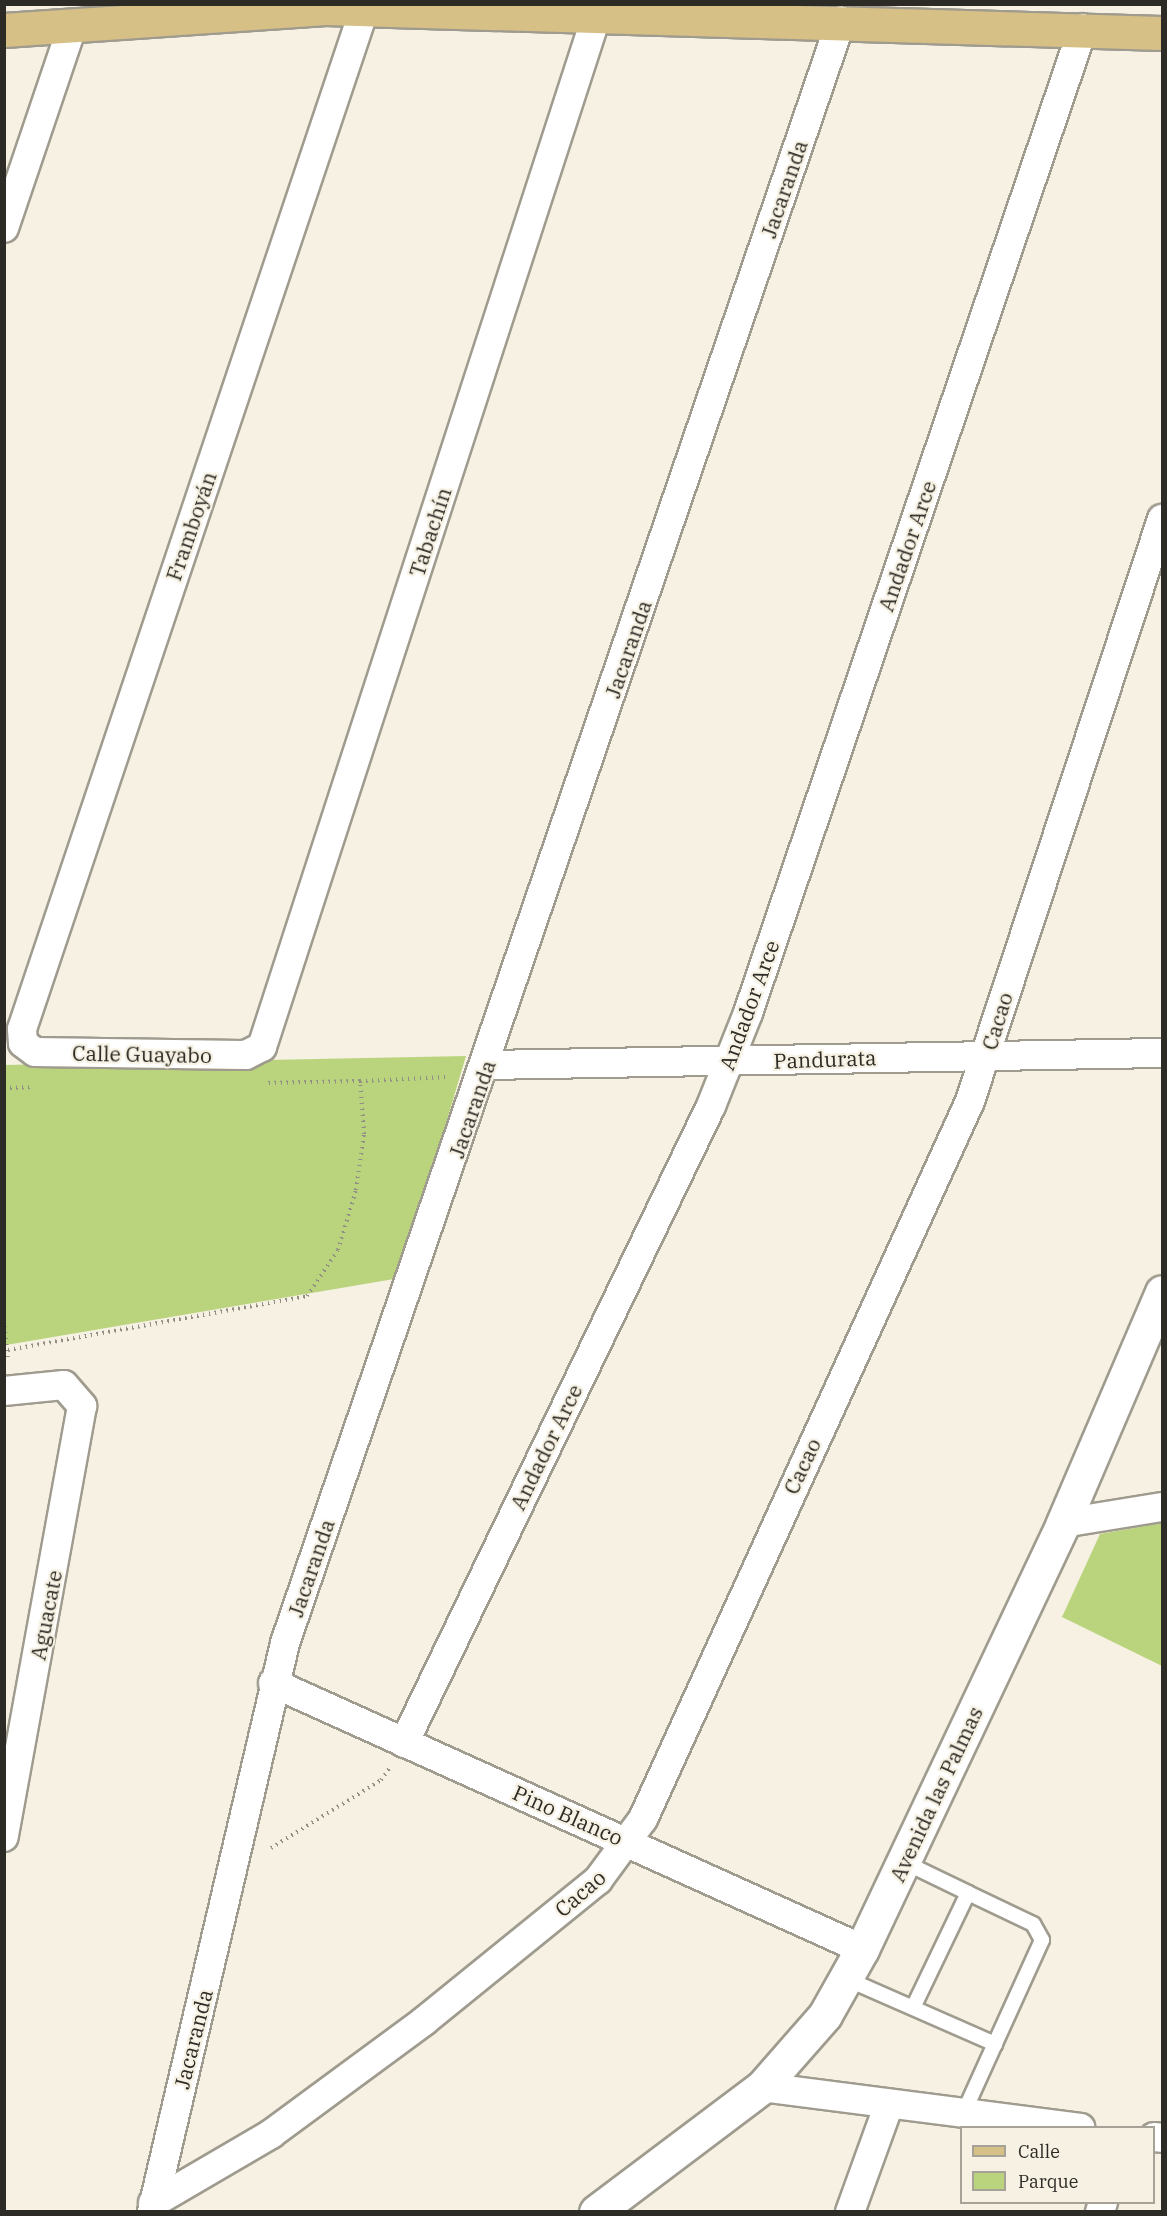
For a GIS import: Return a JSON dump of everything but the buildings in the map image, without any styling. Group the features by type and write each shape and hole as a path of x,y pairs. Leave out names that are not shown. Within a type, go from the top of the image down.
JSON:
{"main road":[{"path":"4,30 365,7 596,17 841,21 1083,28 1162,33"}],"street":[{"name":"Framboyán","path":"23,1044 22,1029 365,7"},
{"name":"Tabachín","path":"262,1047 596,17"},
{"name":"Jacaranda","path":"153,2207 233,1872 273,1683 485,1071 841,21"},
{"path":"4,228 74,24"},
{"name":"Andador Arce","path":"404,1743 728,1062 1083,28"},
{"name":"Cacao","path":"153,2207 270,2134 424,2021 598,1880 629,1842 987,1053 1162,519"},
{"name":"Calle Guayabo","path":"23,1044 35,1053 246,1055 262,1047"},
{"name":"Pandurata","path":"485,1071 987,1053 1162,1053"},
{"name":"Avenida las Palmas","path":"596,2211 762,2087 806,2042 848,1979 1063,1523 1162,1293"},
{"name":"Aguacate","path":"4,1837 82,1426 82,1406 75,1393 47,1383 6,1391"},
{"path":"1063,1523 1162,1507"},
{"name":"Pino Blanco","path":"273,1683 862,1949"},
{"path":"762,2087 1072,2126"},
{"path":"850,2211 889,2104"}],"lane":[{"path":"904,1862 1033,1924 1042,1940 964,2112"},
{"path":"912,2008 968,1893"},
{"path":"848,1979 995,2044"}],"path":[{"path":"253,1083 360,1081 485,1071"},
{"path":"8,1350 307,1296 338,1250 356,1190 364,1134 360,1081"},
{"path":"4,1320 8,1350 6,1391"},
{"path":"233,1872 381,1780 404,1743"}],"green space":[{"path":"466,1056 400,1278 6,1345 4,1065"},
{"path":"1162,1523 1162,1666 1062,1617 1100,1534"}]}
